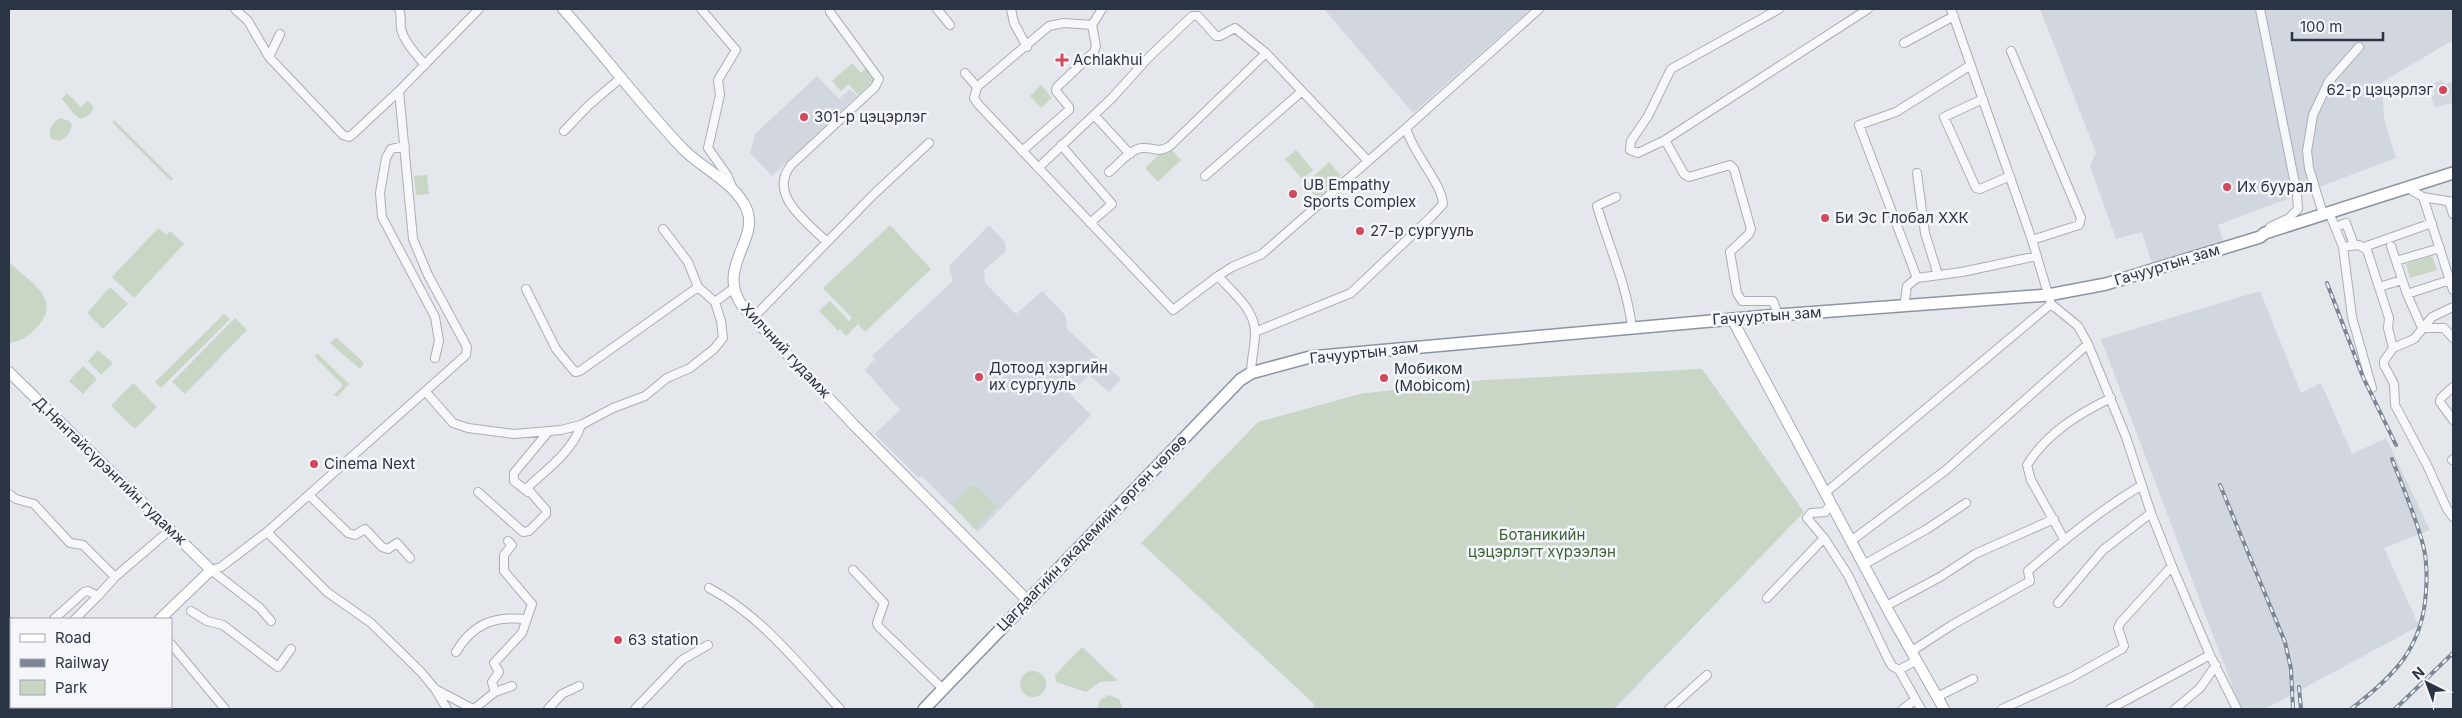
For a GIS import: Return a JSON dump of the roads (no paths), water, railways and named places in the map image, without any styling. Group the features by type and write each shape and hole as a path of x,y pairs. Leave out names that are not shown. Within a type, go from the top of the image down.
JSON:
{"highway":[{"name":"Гачууртын зам","path":"1268,368 1310,357 1732,319 1904,307 2049,300 2260,235 2330,220 2350,207 2453,173"},
{"name":"Цагдаагийн академийн өргөн чөлөө","path":"924,709 1240,380 1251,373 1268,368"}],"main road":[{"name":"Хилчний гудамж","path":"563,9 684,149 734,192 746,207 749,220 734,270 734,288 741,304 854,425 1027,600"},
{"path":"1732,319 1851,542 1944,709"},
{"name":"Д.Нянтайсүрэнгийн гудамж","path":"10,376 211,570"},
{"path":"161,618 211,570"}],"street":[{"path":"236,9 248,21 269,58 343,135 349,137 399,91 480,9"},
{"path":"399,9 403,17 401,27 404,34 425,65"},
{"path":"948,9 938,11 950,25"},
{"path":"1012,9 1014,23 1027,47"},
{"path":"1022,151 1069,110 1056,89 1094,52 1096,46 1092,25 1102,9"},
{"path":"1092,25 1064,23 1049,26 1027,47 977,87 974,98 1174,310 1232,267 1262,254 1539,9"},
{"path":"1779,9 1671,70 1648,116 1631,141 1630,150 1638,153 1665,140 1868,9"},
{"path":"2260,9 2297,194 2298,210 2289,218 2260,235"},
{"path":"704,10 736,50 718,80 720,95 708,148 727,175 734,192"},
{"path":"827,242 791,207 784,192 787,173 791,165 876,86 879,80 830,12"},
{"path":"1904,43 1953,12 2032,240 2049,300 2078,326 2088,344 2111,398 2151,513 2172,566 2210,655 2237,709"},
{"path":"1038,168 1137,73 1148,58 1192,16 1198,16 1216,36 1220,36 1235,28 1266,53 1368,161"},
{"path":"269,58 280,34"},
{"path":"2360,47 2329,81 2313,115 2307,151 2309,168 2343,247 2352,317 2372,388"},
{"path":"2011,52 2081,218 2079,225 2032,240"},
{"path":"1109,172 1130,154 1142,148 1159,152 1170,146 1266,53"},
{"path":"1917,278 1859,125 1896,112 1971,65"},
{"path":"965,73 977,87"},
{"path":"564,131 589,104 622,76"},
{"path":"211,570 221,568 267,532 464,358 467,352 428,275 412,234 399,91"},
{"path":"1206,176 1301,92"},
{"path":"1983,99 1944,118 1976,188 1980,189 2010,176"},
{"path":"1094,115 1130,154"},
{"path":"1255,332 1351,293 1442,204 1442,193 1414,150 1406,128"},
{"path":"1665,140 1684,174 1689,177 1730,165 1734,169 1751,229 1749,234 1730,252 1737,293 1742,301 1773,301 1778,315"},
{"path":"753,318 827,242 929,143"},
{"path":"1062,145 1112,204 1090,223"},
{"path":"405,146 391,149 388,152 380,193 382,217 435,317 439,341 435,358"},
{"path":"1917,173 1926,233 1938,275"},
{"path":"2408,188 2423,197 2451,202 2453,214"},
{"path":"1616,197 1597,206 1609,248 1621,273 1632,328"},
{"path":"2423,197 2440,248 2450,269 2450,280 2453,290"},
{"path":"2330,220 2346,223 2354,245"},
{"path":"2343,247 2354,245 2364,247 2432,223"},
{"path":"426,392 453,423 468,428 514,434 548,432 581,424 613,408 645,396 667,378 688,370 714,349 723,338 721,321 715,302 698,287 688,262 663,229"},
{"path":"2391,246 2407,294 2422,328"},
{"path":"2364,247 2389,318 2388,328 2394,348"},
{"path":"2396,261 2440,248"},
{"path":"1904,307 1907,286 1917,278 2037,256"},
{"path":"412,275 428,275"},
{"path":"1218,276 1249,311 1255,332 1251,373"},
{"path":"2379,287 2402,280"},
{"path":"2407,294 2450,280"},
{"path":"526,289 556,348 575,372 580,371 698,287"},
{"path":"715,302 734,288"},
{"path":"1825,493 2049,300"},
{"path":"2453,307 2432,317 2414,339 2394,348 2384,361 2384,365 2394,384 2395,405 2427,465 2447,509 2453,517"},
{"path":"2422,328 2444,328 2453,338"},
{"path":"1851,542 1946,470 2088,344"},
{"path":"2453,387 2440,398 2440,402 2453,420"},
{"path":"2064,538 2031,480 2028,465 2035,452 2059,428 2092,407 2111,398"},
{"path":"528,492 527,488 571,446 578,435 581,424"},
{"path":"478,492 523,532 529,532 546,514 546,510 514,481 514,473 548,432"},
{"path":"1899,670 1914,655 1952,626 2030,581 2028,571 2064,538 2100,510 2142,485"},
{"path":"9,493 16,499 34,504 70,543 83,545 115,577"},
{"path":"309,495 348,533 355,535 365,530 382,548 389,549 396,543 410,558"},
{"path":"1863,564 1927,529 1966,503"},
{"path":"1831,504 1825,512 1811,513 1807,517 1824,538 1848,575 1887,657 1892,666 1899,670 1920,709"},
{"path":"2058,603 2100,554 2151,513"},
{"path":"1886,606 1908,596 1975,554 2054,519"},
{"path":"76,618 115,577 170,529"},
{"path":"267,532 327,592 371,623 421,672 436,689 447,709"},
{"path":"1767,598 1824,538"},
{"path":"495,692 492,682 499,672 494,663 522,633 526,619 531,612 532,604 504,571 504,555 512,545 508,541"},
{"path":"2002,709 2072,677 2122,649 2124,646 2118,628 2121,622 2172,566"},
{"path":"211,570 260,608 271,621"},
{"path":"853,570 884,603 878,623 879,627 943,689"},
{"path":"709,588 732,601 763,627 840,709"},
{"path":"55,618 84,592 88,591 98,596"},
{"path":"191,611 207,621 223,625 278,667 291,649"},
{"path":"456,652 463,641 487,621 499,618 526,619"},
{"path":"172,645 225,709"},
{"path":"635,709 682,660 708,645"},
{"path":"2110,709 2210,655"},
{"path":"2175,709 2200,688 2216,665"},
{"path":"1669,709 1706,675"},
{"path":"1938,697 1973,679"},
{"path":"436,689 474,709 495,692 512,686"},
{"path":"548,709 562,694 580,686"},
{"path":"1903,709 1915,700"}],"railway":[{"path":"2327,283 2363,377 2396,445"},
{"path":"2351,709 2380,685 2404,659 2419,629 2424,611 2427,575 2424,549 2414,515 2392,459"},
{"path":"2220,485 2285,642 2291,669 2293,709"},
{"path":"2395,709 2453,653"},
{"path":"2299,687 2301,709"}],"place":[{"name":"Achlakhui","path":"1062,60"},
{"name":"62-р цэцэрлэг","path":"2443,90"},
{"name":"301-р цэцэрлэг","path":"804,117"},
{"name":"Их буурал","path":"2227,187"},
{"name":"UB Empathy Sports Complex","path":"1293,194"},
{"name":"Би Эс Глобал ХХК","path":"1825,218"},
{"name":"27-р сургууль","path":"1360,231"},
{"name":"Дотоод хэргийн их сургууль","path":"979,377"},
{"name":"Мобиком (Mobicom)","path":"1384,378"},
{"name":"Cinema Next","path":"314,464"},
{"name":"63 station","path":"618,640"}],"park label":[{"name":"Ботаникийн цэцэрлэгт хүрээлэн","path":"1542,544"}]}
